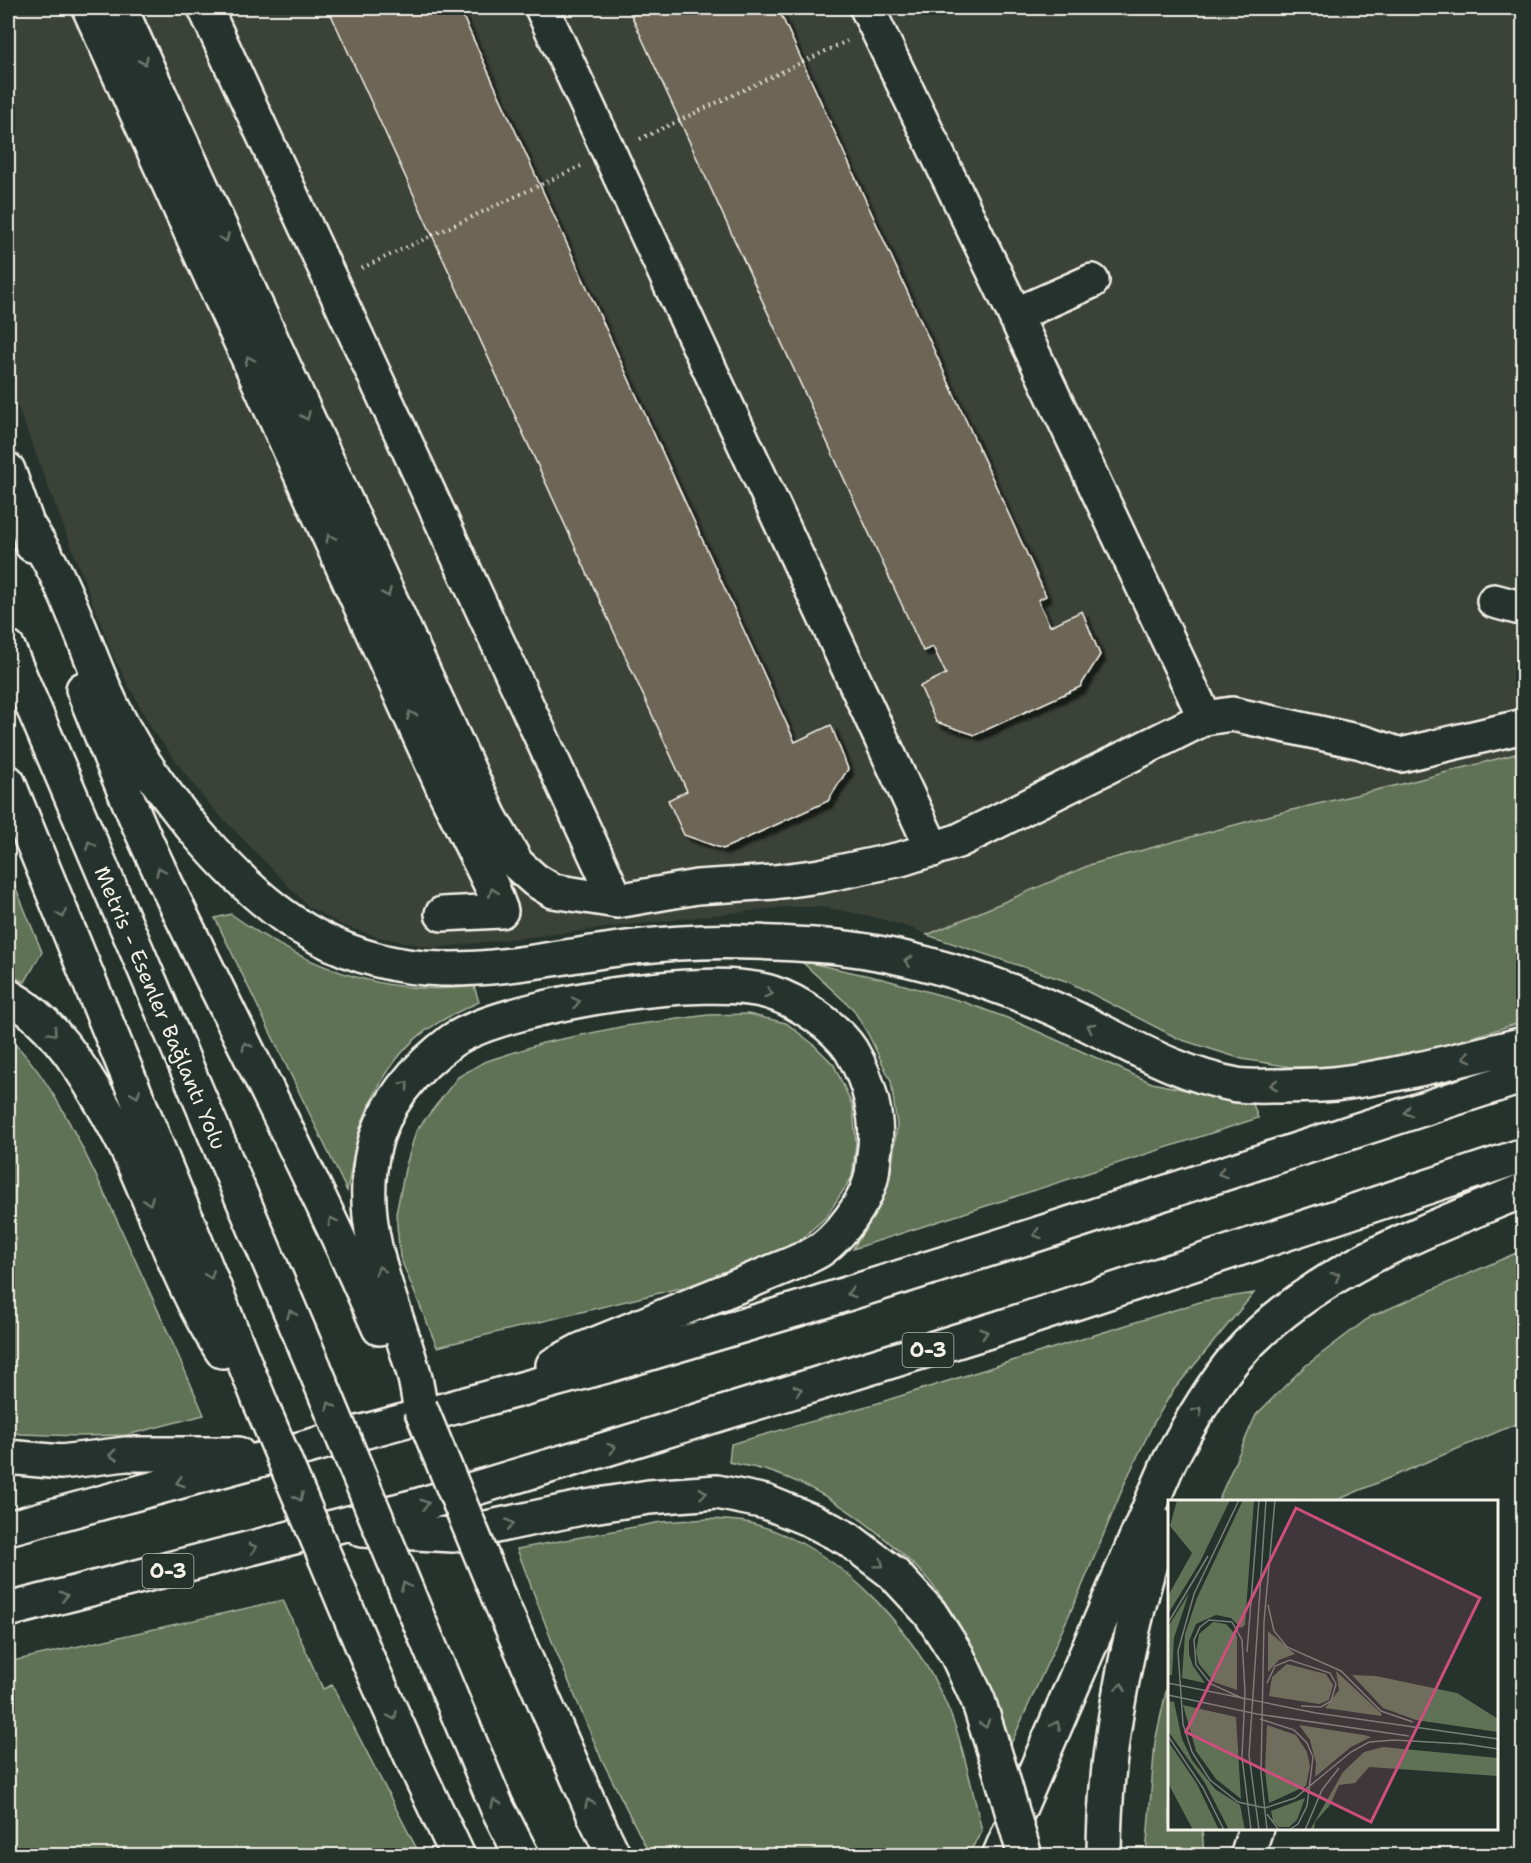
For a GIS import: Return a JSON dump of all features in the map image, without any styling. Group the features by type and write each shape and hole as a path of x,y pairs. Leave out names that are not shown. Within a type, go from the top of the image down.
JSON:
{"main road":[{"path":"89,8 446,794 492,886 501,911 442,914"},
{"path":"120,8 490,817 516,864 553,891 617,901 697,887 774,882 820,876 901,859 958,841 1205,718 1232,714 1361,742 1401,755 1524,726"},
{"path":"205,8 617,901"},
{"path":"542,8 933,850"},
{"path":"867,8 1205,718"},
{"path":"1015,315 1092,281"},
{"path":"8,470 27,524 36,569 59,633 159,868 339,1236 392,1357 420,1407 499,1598 614,1856"},
{"path":"27,524 55,572 113,709 150,768 195,831 250,887 283,914 314,935 356,955 397,965 442,970 499,968 623,948 678,942 748,942 839,948 899,958 995,987 1069,1016 1183,1070 1238,1085 1330,1085 1396,1073 1524,1044"},
{"name":"Metris - Esenler Bağlantı Yolu","path":"8,648 314,1367 496,1807 522,1856"},
{"path":"8,782 261,1404 369,1662 458,1856"},
{"path":"420,1407 412,1366 391,1307 368,1213 370,1167 380,1128 396,1096 424,1063 456,1037 493,1021 590,999 657,990 715,986 745,987 773,993 804,1009 827,1025 849,1048 864,1077 873,1111 876,1146 870,1182 859,1205 844,1226 822,1249 789,1265 581,1350 499,1395"},
{"path":"8,996 20,1002 49,1028 74,1058 102,1103 136,1167 166,1242 214,1339 261,1404"},
{"path":"8,1528 499,1395 805,1307 1524,1076"},
{"name":"O-3","path":"8,1610 183,1567 449,1496 999,1328 1524,1155"},
{"path":"999,1856 1169,1462 1191,1420 1235,1359 1262,1332 1305,1296 1358,1262 1524,1190"},
{"path":"8,1457 60,1462 126,1454 276,1454"},
{"path":"1104,1856 1104,1808 1116,1713 1133,1627 1166,1510 1169,1462"},
{"path":"327,1528 453,1535 586,1507 650,1497 717,1492 766,1502 813,1521 848,1539 893,1573 930,1613 957,1655 978,1700 1025,1856"},
{"path":"1246,1856 1255,1830"}],"shaded area":[{"path":"8,8 1523,8 1523,752 1275,814 1092,864 927,935 871,916 823,907 784,907 435,948 378,937 342,925 309,907 206,801 152,729 114,658 8,381"}],"green space":[{"path":"1523,752 1523,1022 1417,1053 1357,1066 1291,1067 1242,1059 1179,1039 1069,982 927,935 1092,864 1275,814"},
{"path":"8,869 42,952 25,982 8,975"},
{"path":"231,914 286,948 346,974 408,987 474,986 479,1002 446,1018 419,1036 387,1073 362,1121 347,1191 215,918"},
{"path":"801,961 883,979 961,1001 1010,1019 1152,1083 1253,1104 1258,1118 853,1249 883,1197 892,1166 897,1126 891,1081 853,1009"},
{"path":"748,1014 786,1023 813,1044 834,1065 853,1107 856,1144 852,1177 826,1217 798,1242 767,1258 688,1286 437,1347 400,1257 396,1214 416,1131 458,1077 484,1062 543,1043 625,1026 708,1015"},
{"path":"8,1038 38,1072 78,1139 146,1283 204,1415 127,1435 78,1436 21,1434 8,1431"},
{"path":"1523,1250 1523,1421 1337,1500 1218,1500 1256,1415 1304,1367 1370,1317"},
{"path":"1254,1293 1172,1392 1153,1424 1127,1478 1083,1584 1010,1746 992,1690 979,1660 948,1606 921,1572 871,1527 834,1501 774,1473 729,1462 731,1444 878,1403 1203,1301"},
{"path":"709,1519 750,1523 785,1535 818,1553 849,1575 902,1631 924,1663 942,1696 960,1741 982,1831 968,1855 650,1855 601,1758 553,1644 517,1549 661,1522"},
{"path":"283,1600 323,1689 332,1685 420,1855 19,1856 8,1842 8,1662"},
{"path":"1168,1683 1168,1830 1202,1830 1204,1855 1146,1855 1155,1742"}],"building":[{"path":"328,8 459,8 795,742 831,725 848,769 828,801 723,849 684,835 668,800 687,791"},
{"path":"628,8 778,8 1046,596 1038,600 1050,626 1082,611 1100,655 1080,687 975,735 936,722 920,686 946,674 933,647 923,651"}]}
